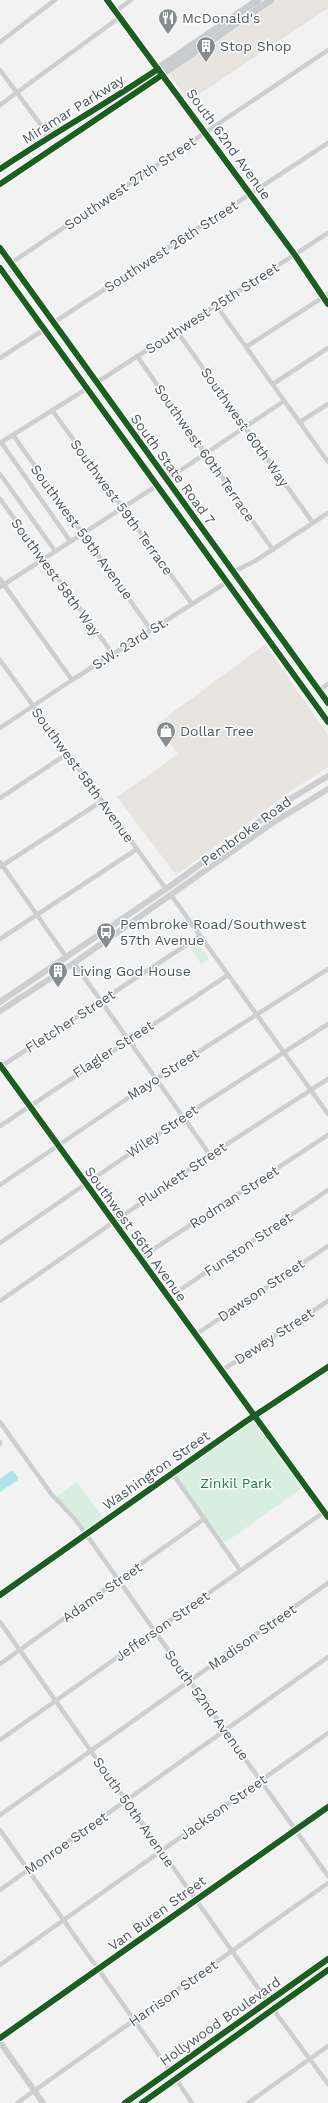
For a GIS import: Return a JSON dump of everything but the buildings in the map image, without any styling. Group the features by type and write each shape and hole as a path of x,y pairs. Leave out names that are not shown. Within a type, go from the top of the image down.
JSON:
{"highway":[{"name":"Hollywood Boulevard","path":"125,2103 328,1959"},
{"name":"Hollywood Boulevard","path":"145,2101 328,1970"},
{"path":"273,2009 274,2004 292,1990 294,1983"},
{"path":"244,2030 246,2023 266,2009 268,2002"},
{"path":"176,2079 177,2072 199,2055 201,2049"},
{"path":"145,2101 148,2092 167,2080 171,2074 170,2071"}],"main road":[{"name":"Miramar Parkway","path":"0,184 160,72 258,0"},
{"name":"Miramar Parkway","path":"0,169 49,136 91,114 160,72 269,1"},
{"name":"South State Road 7","path":"0,248 166,480 328,702"},
{"name":"South State Road 7","path":"0,269 88,388 328,722"},
{"path":"80,377 89,382 96,383"},
{"path":"88,388 95,389 104,394"},
{"path":"217,567 233,572"},
{"path":"227,582 234,582 244,587"},
{"path":"261,628 281,638"}],"street":[{"path":"0,42 55,0"},
{"name":"South 62nd Avenue","path":"107,0 326,296 328,304"},
{"path":"116,11 131,0"},
{"path":"0,105 120,17"},
{"name":"Southwest 27th Street","path":"10,263 328,50"},
{"path":"0,70 49,136"},
{"name":"Southwest 26th Street","path":"53,323 328,143"},
{"name":"Southwest 25th Street","path":"96,383 328,233"},
{"path":"246,347 326,296"},
{"path":"216,305 327,460"},
{"path":"0,358 45,329"},
{"name":"Southwest 60th Way","path":"176,330 313,523"},
{"path":"273,384 328,348"},
{"name":"Southwest 60th Terrace","path":"137,356 273,550"},
{"path":"70,541 0,442 88,388"},
{"path":"166,480 284,401"},
{"path":"300,422 328,404"},
{"name":"Southwest 59th Terrace","path":"52,410 192,604"},
{"name":"Southwest 59th Avenue","path":"13,435 151,630"},
{"path":"0,474 55,551"},
{"path":"2,586 158,485"},
{"name":"Southwest 58th Way","path":"0,499 42,559 113,654"},
{"path":"233,572 273,550 328,513"},
{"path":"0,579 2,586 72,680"},
{"name":"S.W. 23rd St.","path":"0,728 34,707 72,680 227,582"},
{"name":"Southwest 58th Avenue","path":"0,660 166,889"},
{"path":"319,690 328,684"},
{"path":"0,798 67,754"},
{"name":"Pembroke Road","path":"104,932 203,863 290,799 328,776"},
{"name":"Pembroke Road","path":"172,895 271,824 328,789"},
{"path":"66,958 1,865 102,801"},
{"path":"0,939 137,849"},
{"path":"0,1010 74,963 172,895 177,886 194,874 203,863"},
{"path":"136,919 160,901 165,894 166,889"},
{"path":"172,895 328,1114"},
{"path":"74,963 78,955 96,942 104,932"},
{"path":"0,1002 104,932"},
{"name":"Fletcher Street","path":"0,1066 200,936"},
{"path":"41,984 45,978 62,967 66,958"},
{"path":"74,963 100,1002 210,1155"},
{"name":"Mayo Street","path":"0,1185 57,1144 256,1014 261,1013 328,969"},
{"name":"Flagler Street","path":"0,1126 29,1105 228,975"},
{"name":"Wiley Street","path":"0,1243 85,1183 183,1117 328,1024"},
{"name":"Southwest 56th Avenue","path":"0,1066 326,1514"},
{"name":"Plunkett Street","path":"0,1302 210,1155 328,1079"},
{"name":"Rodman Street","path":"140,1258 328,1135"},
{"name":"Funston Street","path":"168,1298 328,1190"},
{"name":"Dawson Street","path":"195,1335 328,1246"},
{"name":"Dewey Street","path":"221,1371 328,1301"},
{"name":"Washington Street","path":"0,1595 171,1476 254,1416 328,1367"},
{"name":"South 52nd Avenue","path":"0,1422 52,1496 74,1518 86,1534 262,1780 328,1876"},
{"path":"171,1476 175,1477 240,1570"},
{"name":"Jefferson Street","path":"0,1740 240,1570 326,1514"},
{"name":"Adams Street","path":"0,1664 204,1519"},
{"name":"Madison Street","path":"0,1815 328,1583"},
{"name":"South 50th Avenue","path":"0,1622 268,2002"},
{"name":"Monroe Street","path":"0,1890 328,1657"},
{"name":"Jackson Street","path":"0,1965 328,1733"},
{"name":"Van Buren Street","path":"0,2038 99,1970 196,1899 328,1807"},
{"path":"0,1830 170,2071"},
{"name":"Harrison Street","path":"18,2103 328,1883"},
{"path":"273,2009 328,2084"},
{"path":"0,2042 43,2103"},
{"path":"248,2103 328,2046"},
{"path":"176,2079 192,2103"}],"shaded area":[{"path":"279,0 328,0 328,8 189,101 169,74"},
{"path":"265,644 328,735 328,767 294,789 176,875 117,797 178,754 157,724"}],"green space":[{"path":"198,943 209,959 201,964 190,948"},
{"name":"Zinkil Park","path":"250,1422 256,1424 302,1484 302,1488 226,1542 223,1541 177,1478 177,1473"},
{"path":"77,1482 104,1519 90,1529 85,1529 73,1513 56,1497"}],"water":[{"path":"13,1471 18,1477 18,1480 0,1492 0,1479"}],"cycle path":[{"path":"107,0 295,255 328,304"},
{"path":"0,169 158,69"},
{"path":"0,184 162,75"},
{"path":"0,248 328,703"},
{"path":"0,268 328,722"},
{"path":"0,1065 328,1517"},
{"path":"0,1595 245,1422 328,1367"},
{"path":"0,2038 328,1807"},
{"path":"125,2103 328,1959"},
{"path":"142,2103 328,1970"}],"place":[{"name":"McDonald's","path":"168,35"},
{"name":"Stop Shop","path":"206,63"},
{"name":"Dollar Tree","path":"166,748"},
{"name":"Pembroke Road/Southwest 57th Avenue","path":"106,949"},
{"name":"Living God House","path":"58,988"}]}
